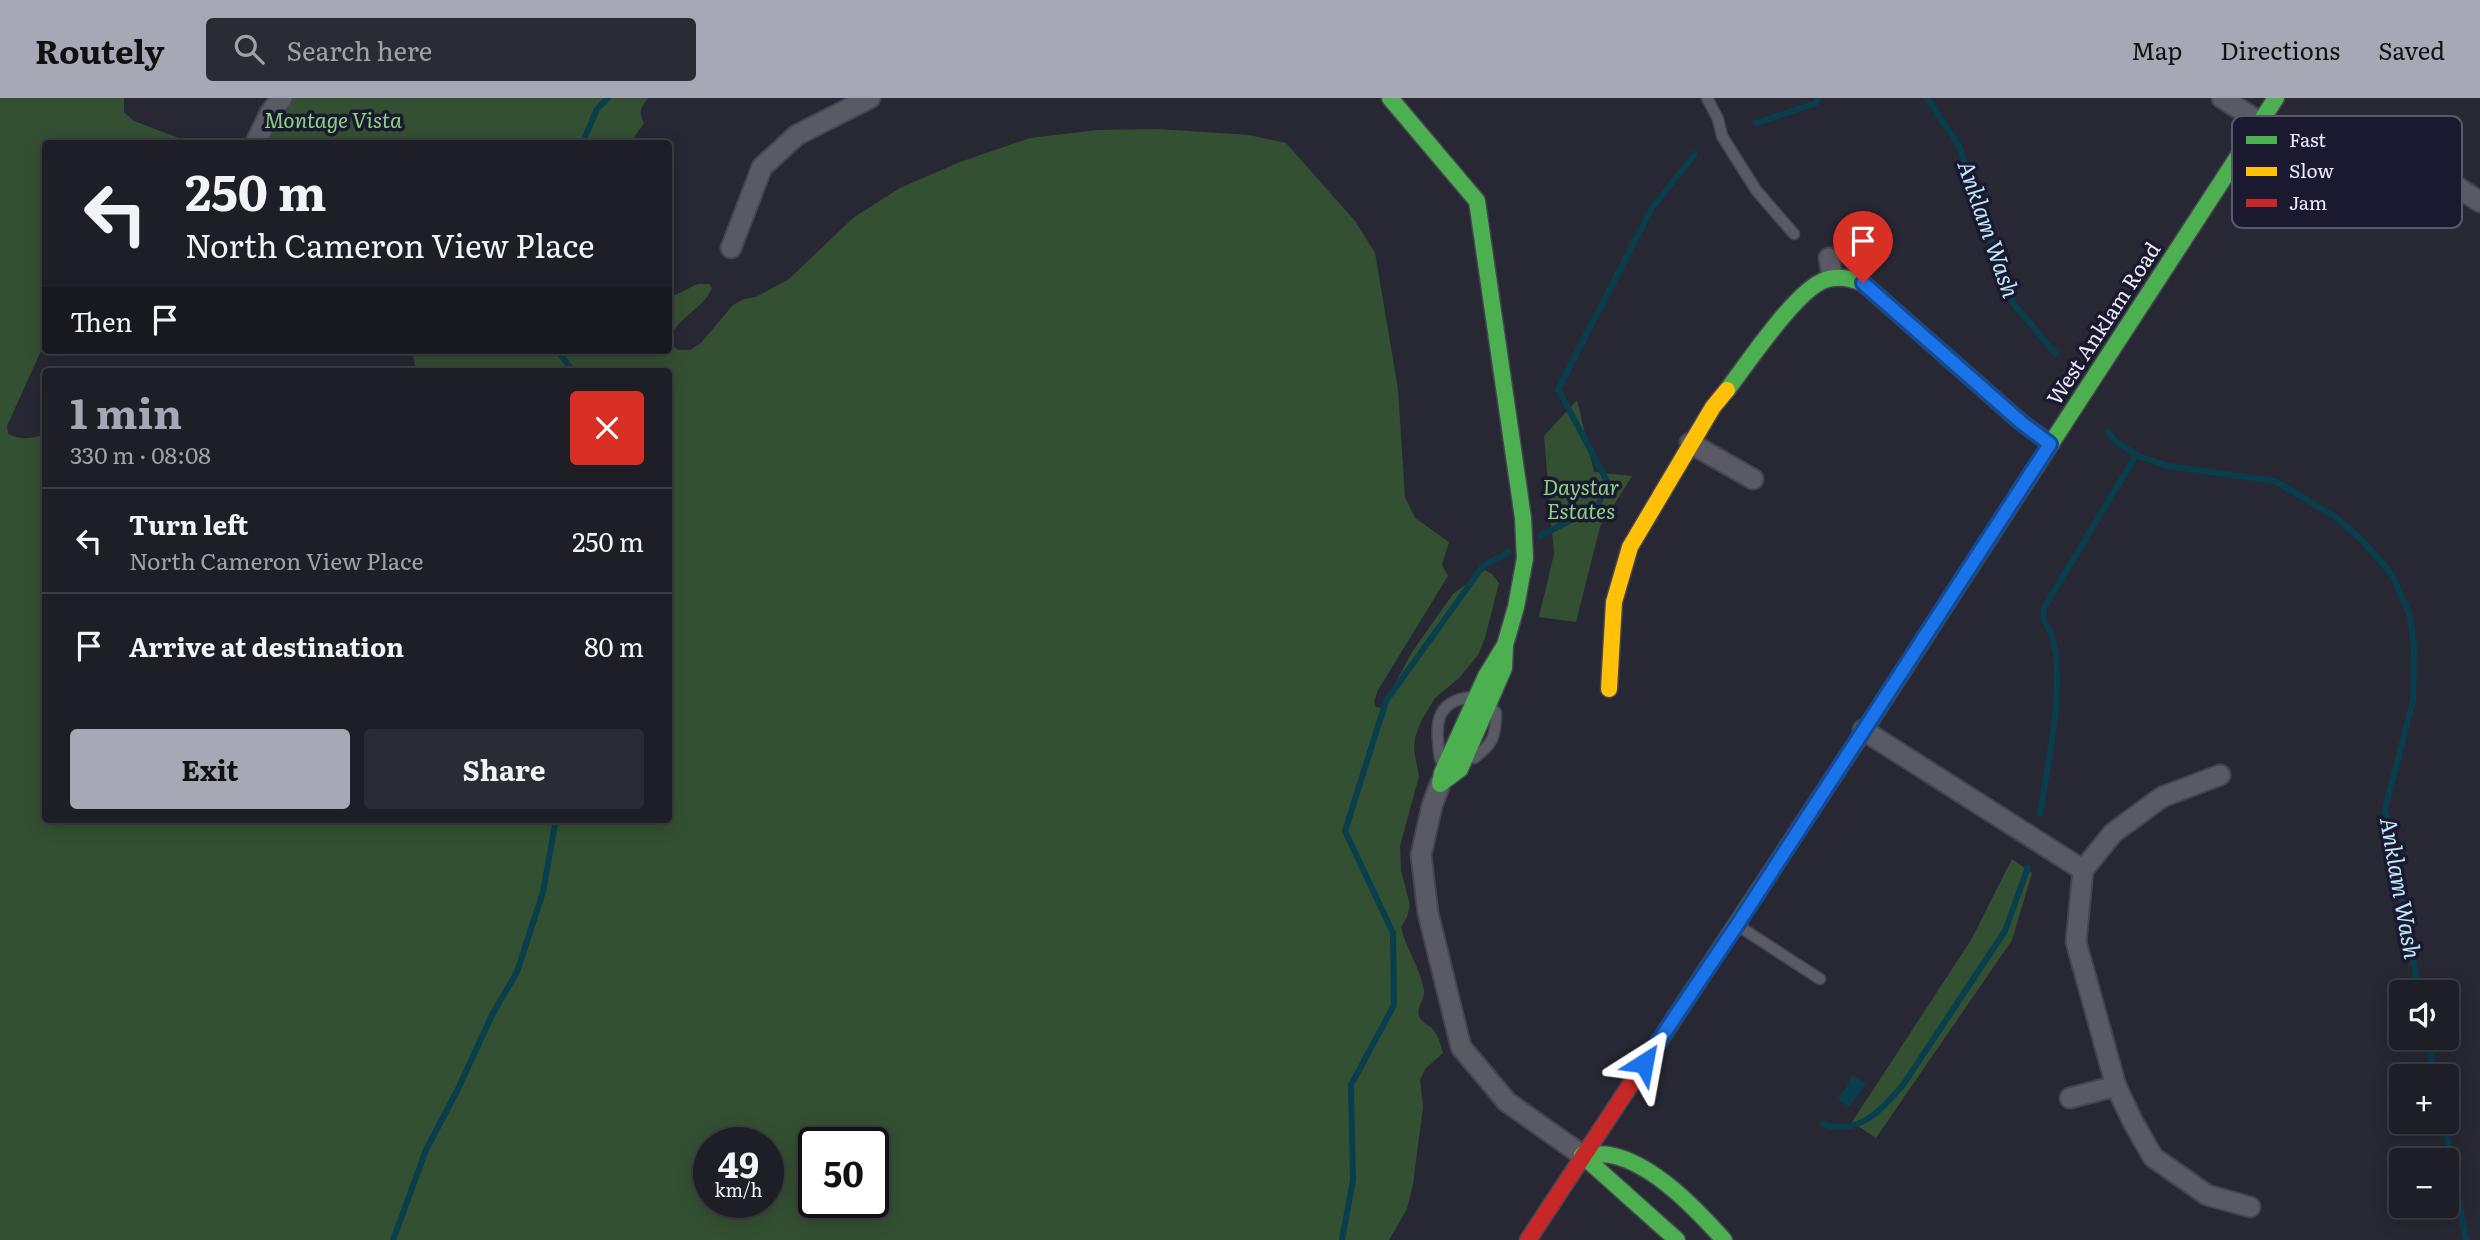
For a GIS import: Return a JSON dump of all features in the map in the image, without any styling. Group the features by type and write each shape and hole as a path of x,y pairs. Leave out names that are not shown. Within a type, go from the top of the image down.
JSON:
{"street":[{"path":"257,140 270,113 282,98"},
{"path":"731,248 762,167 797,135 870,98"},
{"path":"1390,98 1477,201 1523,518 1525,558 1516,607 1505,645 1489,670 1483,700 1460,769 1441,779"},
{"path":"2222,98 2250,116"},
{"name":"West Anklam Road","path":"2264,116 2276,98"},
{"name":"West Anklam Road","path":"1528,1240 1737,925 2232,165"},
{"path":"2462,190 2480,202"},
{"path":"1609,689 1614,602 1621,570 1640,527 1713,407 1802,293 1831,267 1847,278 1863,283 2022,423 2050,444"},
{"path":"1690,443 1753,480"},
{"path":"1483,700 1441,779 1421,855 1428,913 1461,1047 1507,1102 1582,1155 1602,1178 1657,1219 1677,1240"},
{"path":"1863,730 2083,870"},
{"path":"2220,775 2162,797 2113,833 2083,870 2076,942 2116,1086 2153,1157 2207,1195 2250,1207"},
{"path":"2070,1098 2116,1086"},
{"path":"1582,1155 1612,1154 1633,1165 1662,1183 1702,1216 1724,1240"}],"lane":[{"path":"1707,98 1718,119 1722,136 1756,190 1794,234"},
{"path":"1441,779 1437,719 1460,698 1483,700"},
{"path":"1737,925 1820,979"}],"green space":[{"path":"0,98 124,98 124,112 134,121 184,140 42,140 42,351 7,426 8,434 17,437 31,438 42,435 42,823 672,823 672,368 415,368 413,354 672,354 672,345 678,350 690,350 701,343 733,305 756,297 789,279 853,218 900,188 960,162 1030,138 1098,130 1158,129 1249,135 1286,143 1355,221 1375,253 1398,389 1405,497 1415,518 1449,542 1442,565 1448,576 1378,690 1374,702 1376,707 1382,708 1412,652 1453,594 1485,570 1499,583 1478,655 1459,678 1435,698 1421,721 1415,738 1414,750 1419,776 1400,846 1401,871 1410,905 1401,927 1424,990 1419,1016 1436,1034 1443,1053 1425,1069 1420,1080 1423,1107 1407,1209 1389,1240 0,1240"},
{"name":"Montage Vista","path":"292,98 648,98 641,110 644,123 632,140 267,140 283,109"},
{"path":"698,284 709,284 712,288 702,303 672,333 672,297"},
{"name":"Daystar Estates","path":"1577,400 1594,472 1632,476 1600,527 1576,622 1539,617 1554,554 1544,436"},
{"path":"2012,859 2032,873 2012,940 1876,1138 1852,1122 1971,940"}],"water":[{"path":"1853,1075 1866,1084 1849,1107 1838,1099"}],"waterway":[{"path":"584,140 597,109 608,98"},
{"path":"1756,123 1816,103 1818,98"},
{"name":"Anklam Wash","path":"1927,98 1959,146 2013,303 2056,354"},
{"path":"1540,536 1598,506 1607,481 1558,389 1652,208 1695,154"},
{"path":"560,354 571,368"},
{"name":"Anklam Wash","path":"2108,431 2113,439 2136,455 2168,466 2275,481 2337,518 2364,542 2392,575 2410,615 2414,648 2413,701 2385,809 2417,980"},
{"path":"2040,814 2052,743 2057,690 2056,653 2044,618 2044,608 2136,455"},
{"path":"1342,1240 1353,1180 1351,1085 1394,1005 1393,933 1345,831 1386,701 1483,566 1509,552"},
{"path":"393,1240 426,1150 492,1015 517,972 543,892 555,823"},
{"path":"1822,1124 1835,1127 1858,1124 1877,1112 1903,1085 2005,931 2028,867"},
{"name":"Anklam Wash","path":"2430,1050 2433,1064"},
{"name":"Anklam Wash","path":"2446,1134 2466,1240"}],"traffic: fast":[{"path":"1390,98 1477,201 1523,518 1525,558 1516,607 1505,645 1504,668 1460,769 1440,784 1442,773 1486,676 1505,645"},
{"path":"2264,116 2276,98"},
{"path":"1873,717 2232,166"},
{"path":"1727,390 1800,298 1813,286 1825,280 1844,278 1863,283 2022,423 2051,444"},
{"path":"1582,1155 1610,1155 1642,1167 1673,1189 1724,1240"},
{"path":"1582,1155 1677,1240"}],"traffic: slow":[{"path":"1609,689 1614,602 1630,547 1713,407 1727,390"},
{"path":"1660,1040 1873,717"}],"traffic: jam":[{"path":"1528,1240 1660,1040"}],"route":[{"path":"1644,1063 2050,444 2022,423 1863,283"}]}
